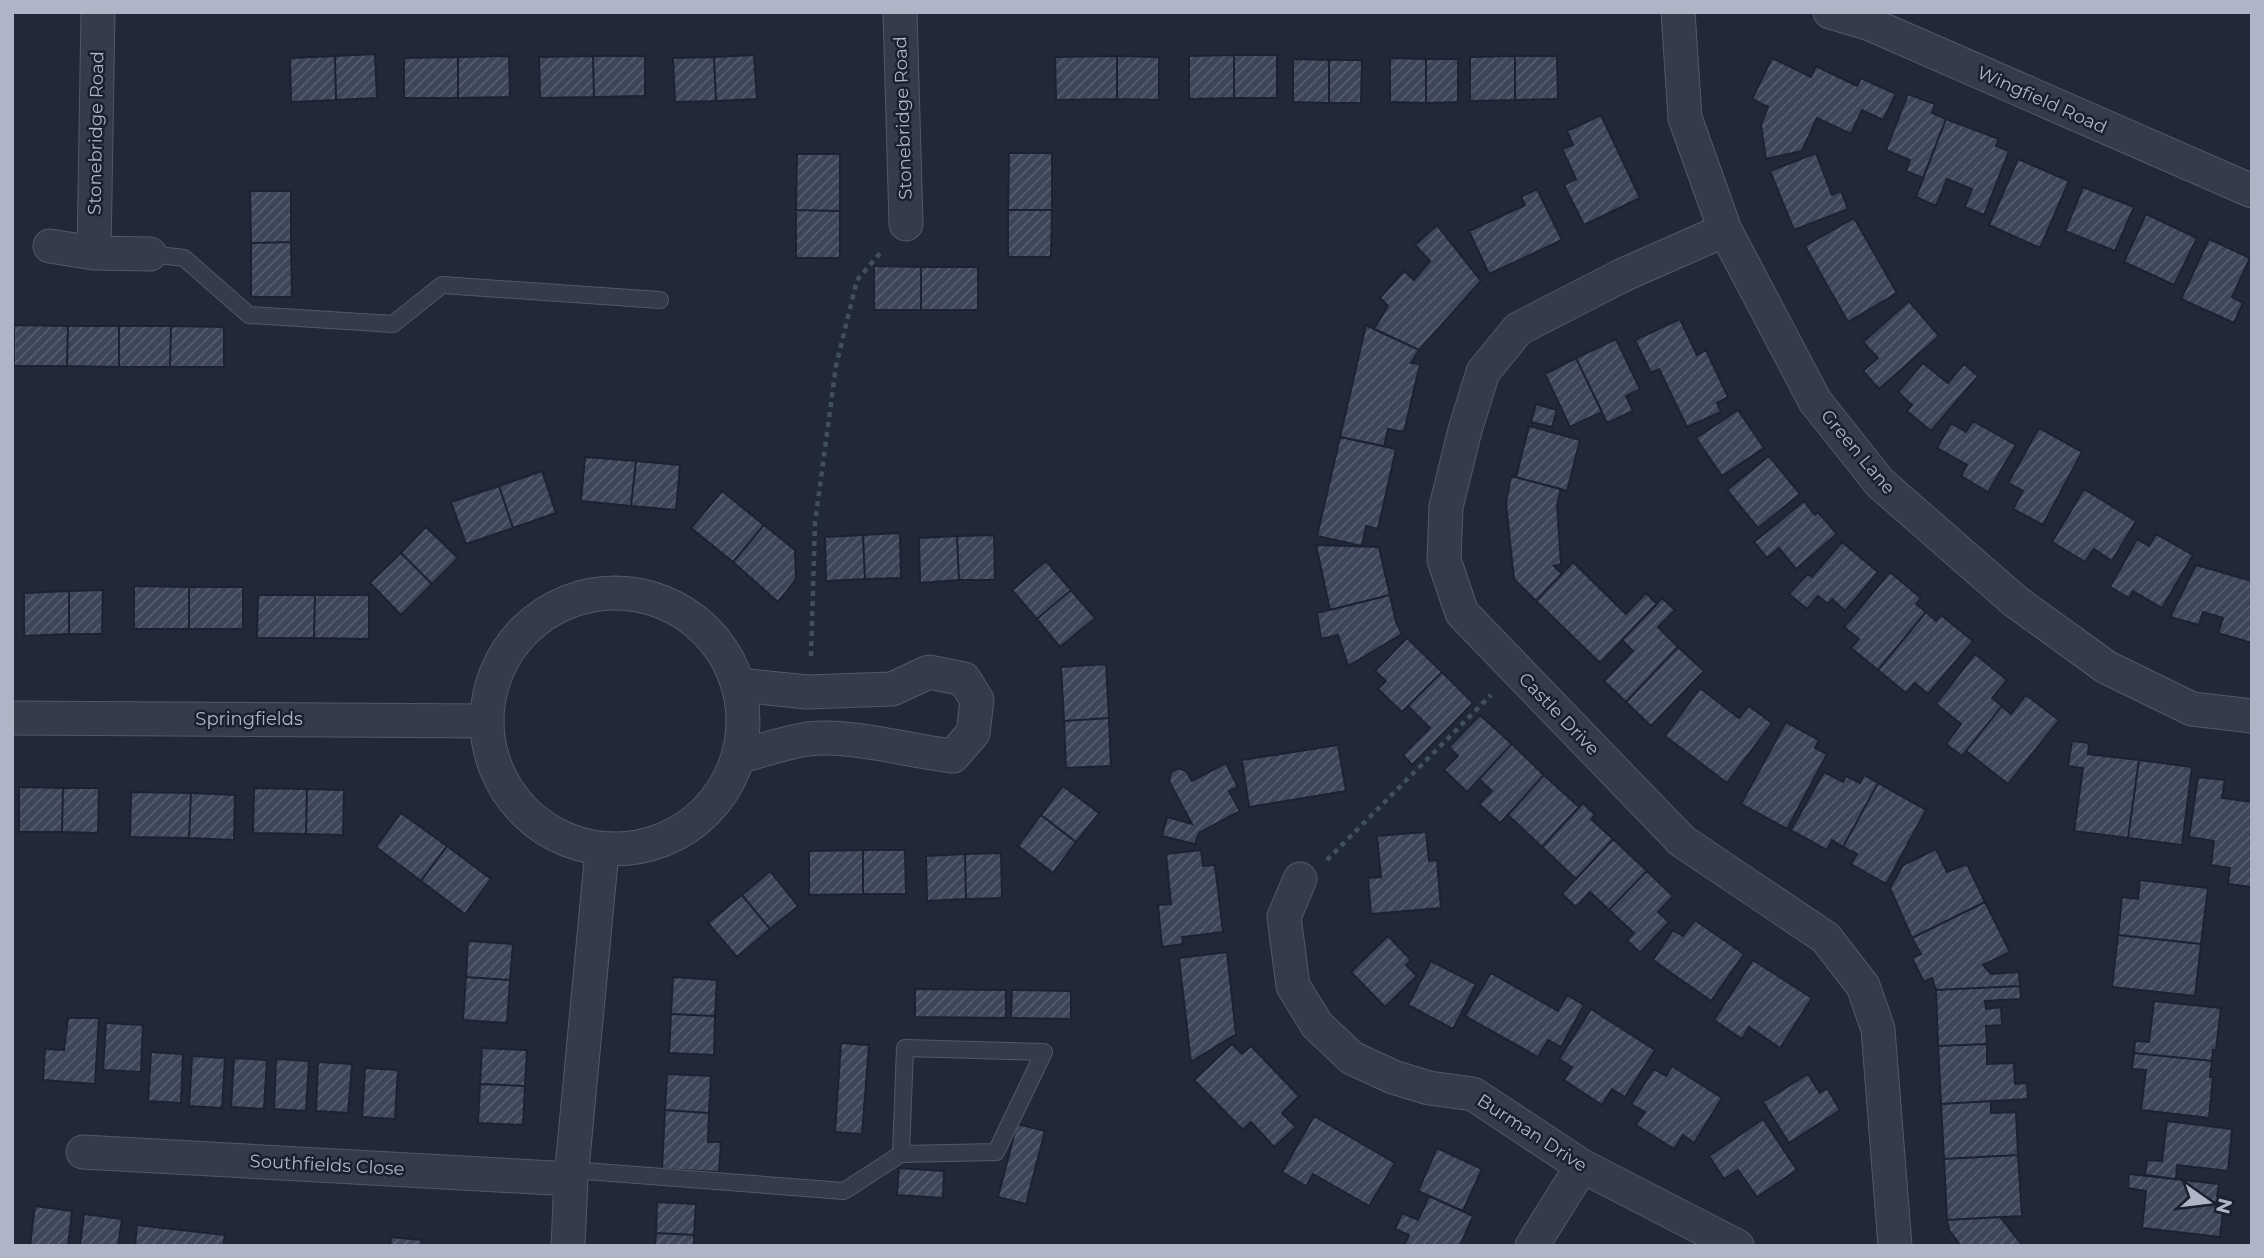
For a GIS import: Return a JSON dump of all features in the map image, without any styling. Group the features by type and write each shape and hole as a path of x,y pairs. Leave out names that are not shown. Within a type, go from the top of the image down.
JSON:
{"street":[{"name":"Stonebridge Road","path":"94,253 98,12"},
{"name":"Stonebridge Road","path":"900,12 906,224"},
{"name":"Green Lane","path":"1678,12 1685,118 1725,230 1815,401 1880,483 2015,601 2106,667 2192,709 2252,716"},
{"name":"Wingfield Road","path":"1830,12 1870,24 2252,191"},
{"name":"Castle Drive","path":"1725,230 1623,275 1518,329 1483,372 1446,507 1444,560 1462,614 1682,841 1826,938 1863,986 1878,1029 1895,1246"},
{"path":"50,246 94,253 150,254"},
{"path":"597,594 634,594 670,604 700,624 724,652 740,685 740,756 712,808 662,842 602,850 566,841 533,821 508,793 492,758 487,721 492,684 508,651 532,624 562,604 597,594"},
{"path":"740,685 807,692 892,689 929,673 964,679 977,700 972,733 953,757 865,741 809,739 740,756"},
{"name":"Springfields","path":"12,718 487,721"},
{"path":"568,1246 572,1174 602,850"},
{"name":"Burman Drive","path":"1300,879 1284,917 1293,986 1317,1025 1352,1058 1393,1077 1429,1088 1473,1094 1582,1166 1737,1246"},
{"name":"Southfields Close","path":"83,1152 572,1174"},
{"path":"1532,1246 1582,1166"}],"lane":[{"path":"150,254 184,258 249,315 393,324 442,285 660,300"},
{"path":"572,1174 844,1191 901,1154 996,1152 1044,1052 905,1048 901,1154"}],"path":[{"path":"807,692 812,642 815,523 836,366 857,280 906,224"},
{"path":"1300,879 1315,872 1516,669"}],"building":[{"path":"375,54 377,98 336,100 335,56"},
{"path":"754,55 757,99 716,101 714,57"},
{"path":"1234,55 1234,98 1189,99 1189,56"},
{"path":"1234,55 1277,55 1277,98 1234,98"},
{"path":"335,56 336,100 291,102 290,58"},
{"path":"509,56 510,97 458,98 458,57"},
{"path":"593,56 645,56 645,96 594,97"},
{"path":"593,56 594,97 540,98 539,57"},
{"path":"1117,56 1117,99 1056,100 1055,57"},
{"path":"1117,56 1159,57 1159,100 1117,99"},
{"path":"1515,56 1515,100 1470,101 1470,57"},
{"path":"1515,56 1557,56 1558,99 1515,100"},
{"path":"458,57 458,98 404,98 404,58"},
{"path":"714,57 716,101 675,102 673,58"},
{"path":"1390,58 1426,59 1426,103 1390,102"},
{"path":"1772,58 1811,77 1816,66 1857,86 1861,78 1896,94 1883,120 1862,110 1851,134 1817,118 1802,151 1766,159 1761,125 1768,107 1752,99"},
{"path":"1293,59 1329,60 1329,103 1293,102"},
{"path":"1426,59 1458,59 1458,102 1426,103"},
{"path":"1329,60 1362,60 1361,103 1329,103"},
{"path":"1908,94 1935,104 1932,113 1946,119 1923,178 1906,171 1910,160 1886,150"},
{"path":"1601,115 1640,198 1584,225 1564,185 1576,179 1562,149 1573,145 1567,131"},
{"path":"1946,119 1999,139 1996,146 2009,151 1984,215 1965,207 1972,189 1947,179 1936,206 1916,197"},
{"path":"1009,153 1052,153 1052,210 1008,210"},
{"path":"1816,153 1832,195 1841,191 1848,209 1794,230 1770,171"},
{"path":"797,154 840,154 840,211 796,210"},
{"path":"2018,159 2069,181 2040,248 1989,225"},
{"path":"2083,187 2134,207 2115,251 2065,231"},
{"path":"1537,189 1562,240 1489,274 1469,231 1525,205 1521,197"},
{"path":"250,191 291,191 291,242 251,243"},
{"path":"796,210 840,211 840,258 796,258"},
{"path":"1008,210 1052,210 1051,257 1008,257"},
{"path":"2146,214 2197,238 2174,285 2124,262"},
{"path":"1854,218 1897,293 1848,322 1805,246"},
{"path":"1437,225 1481,281 1419,350 1374,329 1388,306 1380,298 1404,271 1414,280 1430,261 1415,245"},
{"path":"2209,239 2250,258 2232,297 2243,303 2234,323 2181,299"},
{"path":"291,242 292,297 251,297 251,243"},
{"path":"874,266 921,267 921,310 874,310"},
{"path":"921,267 978,267 978,310 921,310"},
{"path":"1909,301 1939,336 1879,389 1863,371 1878,358 1863,342"},
{"path":"1680,319 1697,355 1706,350 1728,397 1717,403 1721,412 1687,427 1659,369 1651,373 1635,340"},
{"path":"14,325 68,326 67,366 14,366"},
{"path":"1366,325 1419,350 1411,363 1420,364 1404,432 1388,429 1384,446 1340,437"},
{"path":"68,326 119,326 119,367 67,366"},
{"path":"119,326 171,326 170,367 119,367"},
{"path":"171,326 224,327 224,367 170,367"},
{"path":"1616,339 1640,389 1626,396 1633,411 1607,423 1576,358"},
{"path":"1576,358 1602,412 1570,427 1545,374"},
{"path":"1923,363 1948,383 1964,364 1978,376 1931,431 1907,411 1912,405 1898,392"},
{"path":"1536,404 1557,410 1552,427 1531,422"},
{"path":"1738,410 1764,448 1722,476 1696,438"},
{"path":"1973,421 2016,445 1988,492 1961,476 1967,465 1937,448 1951,423 1966,432"},
{"path":"1529,426 1580,440 1567,491 1516,477"},
{"path":"2039,428 2082,452 2043,525 2013,509 2023,491 2008,483"},
{"path":"1340,437 1396,449 1378,529 1366,526 1362,546 1317,536"},
{"path":"1769,456 1800,494 1758,528 1727,490"},
{"path":"585,457 636,461 631,506 581,501"},
{"path":"636,461 680,465 676,510 631,506"},
{"path":"542,471 556,513 513,528 499,486"},
{"path":"1511,476 1561,489 1557,504 1561,564 1554,566 1562,574 1536,601 1514,579 1506,503"},
{"path":"499,486 513,528 466,544 451,502"},
{"path":"2084,489 2136,521 2112,561 2094,549 2085,562 2052,542"},
{"path":"722,491 764,525 733,562 691,528"},
{"path":"1804,501 1815,515 1818,512 1837,534 1796,569 1779,548 1767,558 1754,542"},
{"path":"764,525 795,550 796,579 778,602 733,562"},
{"path":"426,527 458,558 432,584 401,553"},
{"path":"900,533 901,578 865,579 863,535"},
{"path":"2156,534 2193,555 2162,608 2133,591 2129,598 2110,587 2137,539 2149,546"},
{"path":"863,535 865,579 826,581 825,537"},
{"path":"994,535 995,580 959,580 957,536"},
{"path":"957,536 959,580 920,583 919,538"},
{"path":"1842,542 1878,572 1845,611 1832,599 1828,604 1818,596 1807,609 1789,594 1808,574 1812,577"},
{"path":"1316,545 1379,547 1390,595 1330,610"},
{"path":"401,553 432,584 401,615 370,583"},
{"path":"1046,561 1071,590 1037,619 1012,590"},
{"path":"1573,562 1626,614 1646,593 1657,604 1600,663 1536,601"},
{"path":"2196,565 2252,581 2252,643 2218,633 2223,618 2203,612 2199,625 2170,617"},
{"path":"1890,572 1921,598 1916,604 1926,612 1878,670 1851,648 1859,639 1844,627"},
{"path":"134,586 189,587 189,629 134,629"},
{"path":"189,587 243,587 243,629 189,629"},
{"path":"103,590 102,634 69,634 69,591"},
{"path":"1071,590 1095,618 1060,647 1037,619"},
{"path":"69,591 69,634 24,636 24,593"},
{"path":"258,595 315,595 314,638 257,638"},
{"path":"315,595 369,595 369,639 314,638"},
{"path":"1390,595 1396,622 1402,634 1348,666 1338,635 1321,639 1317,613"},
{"path":"1662,598 1675,610 1658,627 1678,647 1626,702 1604,681 1633,651 1622,640"},
{"path":"1926,612 1936,621 1941,615 1973,641 1928,694 1915,683 1906,693 1878,670"},
{"path":"1407,638 1442,672 1402,712 1378,689 1386,681 1375,671"},
{"path":"1678,647 1704,671 1651,726 1626,702"},
{"path":"1975,654 2007,680 1992,698 2002,706 1962,756 1946,744 1961,724 1936,704"},
{"path":"1106,664 1109,718 1064,721 1061,667"},
{"path":"1442,672 1473,703 1412,765 1403,755 1430,728 1408,706"},
{"path":"1700,688 1739,718 1749,706 1772,723 1727,783 1665,736"},
{"path":"2026,695 2059,720 2008,784 1966,751 2002,706 2011,714"},
{"path":"1480,715 1512,744 1467,792 1444,770 1458,756 1449,747"},
{"path":"1109,718 1111,766 1066,768 1064,721"},
{"path":"1786,722 1819,740 1815,748 1827,754 1787,829 1741,804"},
{"path":"2072,741 2089,743 2088,754 2139,760 2128,838 2074,831 2083,768 2068,766"},
{"path":"1512,744 1544,775 1500,823 1479,804 1492,791 1479,779"},
{"path":"1338,745 1346,791 1249,807 1242,760"},
{"path":"2139,760 2192,767 2182,845 2128,838"},
{"path":"1226,763 1238,787 1229,791 1240,811 1199,833 1195,844 1162,836 1167,817 1192,824 1169,781 1171,772 1179,768 1186,771 1192,781"},
{"path":"1824,772 1843,782 1846,776 1860,783 1864,775 1878,783 1843,847 1832,840 1827,850 1791,830"},
{"path":"1544,775 1579,807 1542,847 1508,815"},
{"path":"2198,777 2225,780 2222,798 2252,802 2252,887 2228,884 2230,868 2211,865 2214,841 2189,837"},
{"path":"1878,783 1926,810 1886,884 1851,864 1857,854 1843,847"},
{"path":"1063,786 1099,813 1076,842 1041,815"},
{"path":"19,787 63,788 62,832 19,832"},
{"path":"63,788 99,788 98,833 62,832"},
{"path":"254,788 307,789 306,834 253,833"},
{"path":"307,789 344,790 343,835 306,834"},
{"path":"131,792 191,793 189,838 130,837"},
{"path":"191,793 235,795 234,840 189,838"},
{"path":"1583,803 1595,815 1591,819 1613,839 1576,879 1542,847"},
{"path":"401,813 447,846 421,881 376,847"},
{"path":"1041,815 1076,842 1053,873 1018,846"},
{"path":"1426,832 1429,861 1437,860 1441,908 1371,914 1368,878 1381,877 1377,836"},
{"path":"1613,839 1647,871 1609,910 1590,892 1576,907 1562,894"},
{"path":"447,846 491,879 465,914 421,881"},
{"path":"1936,849 1947,872 1967,864 1985,902 1912,938 1890,888 1903,865"},
{"path":"863,850 905,850 906,894 863,894"},
{"path":"863,850 863,894 809,895 809,851"},
{"path":"1201,850 1203,866 1215,865 1223,932 1182,937 1183,944 1162,947 1158,905 1171,904 1166,854"},
{"path":"1001,853 1002,898 966,899 965,854"},
{"path":"965,854 966,899 927,901 926,856"},
{"path":"770,871 798,906 770,929 742,895"},
{"path":"1647,871 1673,896 1658,912 1669,922 1640,953 1627,940 1634,933 1609,910"},
{"path":"2140,880 2208,888 2201,944 2118,935 2122,897 2138,899"},
{"path":"742,895 770,929 737,957 708,923"},
{"path":"1985,902 2010,952 1983,965 1991,974 2019,972 2020,986 1936,990 1932,978 1924,982 1912,958 1921,954 1912,938"},
{"path":"1695,920 1744,954 1711,1001 1653,960 1673,930 1683,936"},
{"path":"2118,935 2201,944 2195,996 2112,987"},
{"path":"1388,936 1411,960 1406,965 1417,976 1385,1007 1351,972"},
{"path":"468,941 513,944 510,980 466,977"},
{"path":"1227,952 1236,1034 1191,1062 1179,958"},
{"path":"1753,960 1812,998 1780,1048 1749,1027 1742,1039 1714,1020"},
{"path":"1431,961 1476,984 1453,1029 1408,1005"},
{"path":"1491,973 1558,1011 1567,995 1584,1005 1561,1047 1548,1040 1538,1057 1465,1016"},
{"path":"466,977 510,980 507,1023 463,1020"},
{"path":"673,977 717,980 715,1016 671,1014"},
{"path":"2020,986 2021,999 1985,1001 1986,1009 2001,1007 2002,1025 1986,1026 1987,1044 1938,1046 1936,990"},
{"path":"915,989 1006,990 1006,1018 915,1017"},
{"path":"1012,990 1071,991 1071,1019 1011,1018"},
{"path":"2154,1001 2221,1008 2216,1050 2213,1050 2212,1061 2134,1053 2135,1041 2149,1042"},
{"path":"1591,1009 1655,1050 1625,1097 1612,1089 1602,1105 1564,1080 1572,1067 1559,1059"},
{"path":"671,1014 715,1016 714,1055 669,1053"},
{"path":"68,1018 99,1018 95,1084 43,1080 45,1049 64,1050"},
{"path":"106,1023 143,1025 141,1072 103,1070"},
{"path":"841,1043 869,1045 862,1134 835,1132"},
{"path":"1232,1044 1242,1054 1251,1046 1299,1096 1282,1113 1296,1127 1274,1147 1251,1122 1243,1130 1194,1080"},
{"path":"1987,1044 1987,1064 2014,1063 2015,1084 2027,1083 2028,1099 1941,1104 1938,1046"},
{"path":"482,1048 527,1050 525,1086 480,1084"},
{"path":"151,1052 183,1054 181,1103 148,1101"},
{"path":"2134,1053 2212,1061 2209,1118 2141,1110 2146,1070 2132,1069"},
{"path":"192,1056 225,1058 222,1108 189,1106"},
{"path":"234,1058 267,1060 264,1109 231,1107"},
{"path":"276,1059 309,1061 306,1111 274,1109"},
{"path":"318,1062 352,1064 348,1113 316,1111"},
{"path":"1672,1066 1722,1098 1694,1143 1683,1135 1674,1149 1636,1125 1645,1112 1631,1104 1654,1069 1666,1076"},
{"path":"365,1068 398,1070 395,1119 362,1117"},
{"path":"667,1074 711,1076 709,1113 665,1110"},
{"path":"1808,1074 1820,1093 1827,1088 1840,1110 1789,1143 1763,1102"},
{"path":"480,1084 525,1086 523,1125 478,1123"},
{"path":"1991,1101 1991,1113 2016,1112 2018,1155 1944,1159 1941,1104"},
{"path":"665,1110 709,1113 708,1142 721,1142 719,1172 662,1169"},
{"path":"1314,1116 1395,1163 1369,1206 1313,1174 1306,1186 1282,1172"},
{"path":"1763,1119 1797,1170 1757,1197 1738,1170 1724,1179 1709,1156"},
{"path":"2167,1121 2232,1129 2228,1171 2177,1165 2176,1179 2145,1175 2147,1160 2162,1161"},
{"path":"1017,1124 1045,1131 1026,1204 998,1197"},
{"path":"1437,1148 1482,1169 1463,1211 1418,1191"},
{"path":"2018,1155 2022,1216 1947,1220 1944,1159"},
{"path":"899,1168 944,1171 943,1198 897,1195"},
{"path":"2129,1174 2219,1184 2217,1196 2225,1197 2220,1237 2142,1228 2146,1191 2128,1188"},
{"path":"1429,1196 1473,1216 1460,1246 1404,1246 1409,1235 1395,1229 1402,1213 1418,1220"},
{"path":"657,1202 696,1204 694,1235 656,1233"},
{"path":"35,1206 72,1211 68,1246 30,1246"},
{"path":"84,1214 122,1219 118,1246 80,1246"},
{"path":"2000,1217 2023,1246 1961,1246 1949,1230 1947,1220"},
{"path":"137,1225 225,1235 223,1246 135,1246"},
{"path":"656,1233 694,1235 694,1246 655,1246"},
{"path":"391,1237 422,1240 421,1246 390,1246"}]}
